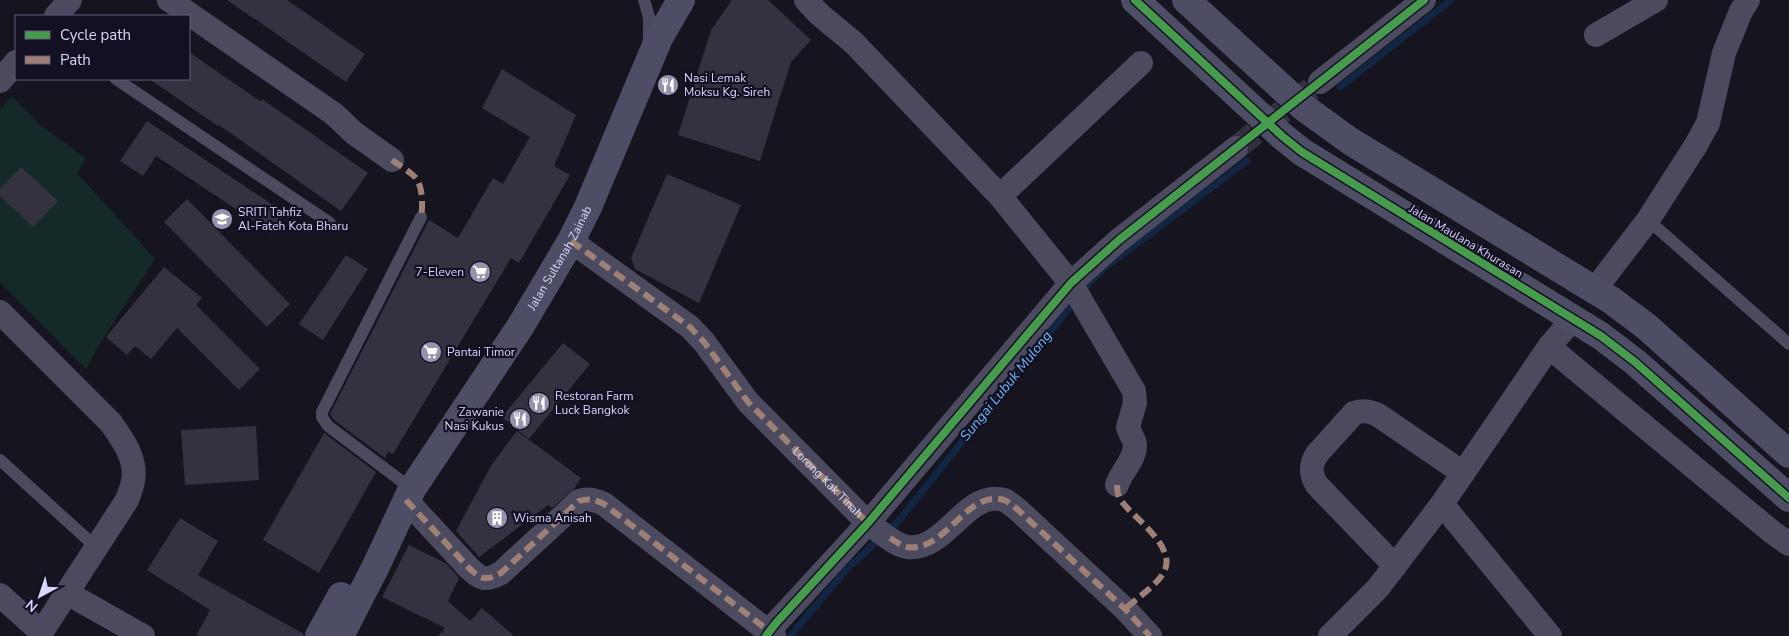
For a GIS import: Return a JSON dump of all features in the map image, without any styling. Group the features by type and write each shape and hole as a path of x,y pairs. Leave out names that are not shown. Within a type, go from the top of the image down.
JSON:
{"street":[{"path":"57,15 70,0"},
{"path":"169,0 334,114 354,133 392,160"},
{"name":"Jalan Sultanah Zainab","path":"319,636 360,560 409,494 520,327 570,240 588,207 659,38 681,0"},
{"path":"806,0 819,14 854,43 1000,196 1071,284 1131,385 1135,396 1128,427 1135,443 1134,450 1117,485"},
{"name":"Jalan Maulana Khurasan","path":"1134,0 1282,136 1302,152 1602,336 1635,362 1789,498"},
{"name":"Jalan Maulana Khurasan","path":"1186,0 1303,107 1324,123 1350,141 1612,300 1647,327 1789,454"},
{"path":"1320,82 1424,0"},
{"path":"1596,35 1656,0"},
{"path":"1600,284 1648,220 1696,146 1708,122 1724,53 1741,11 1748,0"},
{"path":"0,81 15,63"},
{"path":"1000,196 1141,63"},
{"path":"409,494 469,568 480,578 491,578 501,573 580,501 586,499 596,500 604,504 770,634 868,523 1071,284 1119,240 1236,148"},
{"name":"Lorong Kak Tinah","path":"570,240 690,327 704,342 748,402 868,523 907,547 923,546 940,536 969,510 983,502 994,499 1006,501 1024,515 1125,609 1150,636"},
{"path":"0,312 111,423 123,440 131,459 134,480 127,500 40,634 0,595"},
{"path":"1330,636 1378,588 1395,566 1442,504 1549,347 1565,328"},
{"path":"1549,347 1772,532 1789,544"},
{"path":"1395,566 1317,485 1311,470 1312,461 1317,454 1354,413 1370,411 1463,473"},
{"name":"Jalan Sultanah Zainab","path":"340,636 375,568 409,494"},
{"path":"1442,504 1550,636"},
{"path":"67,593 143,636"}],"lane":[{"path":"644,0 648,17 648,65"},
{"path":"117,80 330,223"},
{"path":"409,494 328,426 322,417 322,412 421,217"},
{"path":"1648,220 1789,344"},
{"path":"0,460 97,548"}],"green space":[{"path":"12,96 41,126 86,158 77,173 155,259 97,348 86,369 0,282 0,110"}],"building":[{"path":"227,0 287,0 365,54 346,82"},
{"path":"732,0 768,0 811,40 791,62 760,161 678,135 711,30"},
{"path":"190,53 260,101 262,99 368,173 341,211 150,80 190,80"},
{"path":"502,69 576,115 554,166 570,175 519,263 511,258 393,454 388,452 385,458 334,420 330,414 429,220 458,238 493,178 503,184 530,137 482,108"},
{"path":"147,121 285,213 272,233 156,156 143,176 120,161"},
{"path":"21,167 58,201 33,227 0,196 0,189"},
{"path":"667,174 741,205 699,303 635,269 631,258"},
{"path":"187,199 290,304 267,327 164,222"},
{"path":"346,255 368,269 323,340 299,324"},
{"path":"164,267 202,298 196,305 260,369 239,390 177,328 151,359 135,346 127,355 106,337"},
{"path":"563,343 590,364 529,439 502,417"},
{"path":"256,426 259,480 185,485 181,430"},
{"path":"517,431 581,478 574,489 552,508 548,505 479,557 456,531 492,464"},
{"path":"324,433 376,472 319,573 263,540"},
{"path":"180,518 218,541 198,575 304,634 303,636 196,636 210,610 147,570"},
{"path":"409,545 447,564 459,578 448,601 470,621 482,608 514,636 438,636 445,628 382,597"}],"waterway":[{"name":"Sungai Lubuk Mulong","path":"1340,87 1451,0"},
{"name":"Sungai Lubuk Mulong","path":"790,636 847,569 896,524 1090,282 1107,266 1247,161"}],"tunnel":[{"path":"1236,148 1320,82"},
{"path":"1565,328 1599,284"}],"marked path":[{"path":"392,160 418,181 422,196 421,217"},
{"path":"571,241 690,327 704,342 748,402 868,523"},
{"path":"1117,485 1121,501 1153,534 1165,553 1167,563 1161,577 1125,609"},
{"path":"890,538 907,547 921,546 933,541 978,504 991,499 1004,500 1017,509 1125,609 1150,636"},
{"path":"406,500 469,568 484,578 501,573 579,501 598,501 769,631"}],"cycle path":[{"path":"1135,0 1282,136 1302,152 1601,336 1635,362 1789,498"},
{"path":"766,636 868,523 1071,283 1119,240 1424,0"}],"place":[{"name":"Nasi Lemak Moksu Kg. Sireh","path":"668,85"},
{"name":"SRITI Tahfiz Al-Fateh Kota Bharu","path":"222,219"},
{"name":"7-Eleven","path":"480,272"},
{"name":"Pantai Timor","path":"431,352"},
{"name":"Restoran Farm Luck Bangkok","path":"539,403"},
{"name":"Zawanie Nasi Kukus","path":"520,419"},
{"name":"Wisma Anisah","path":"497,518"}]}
